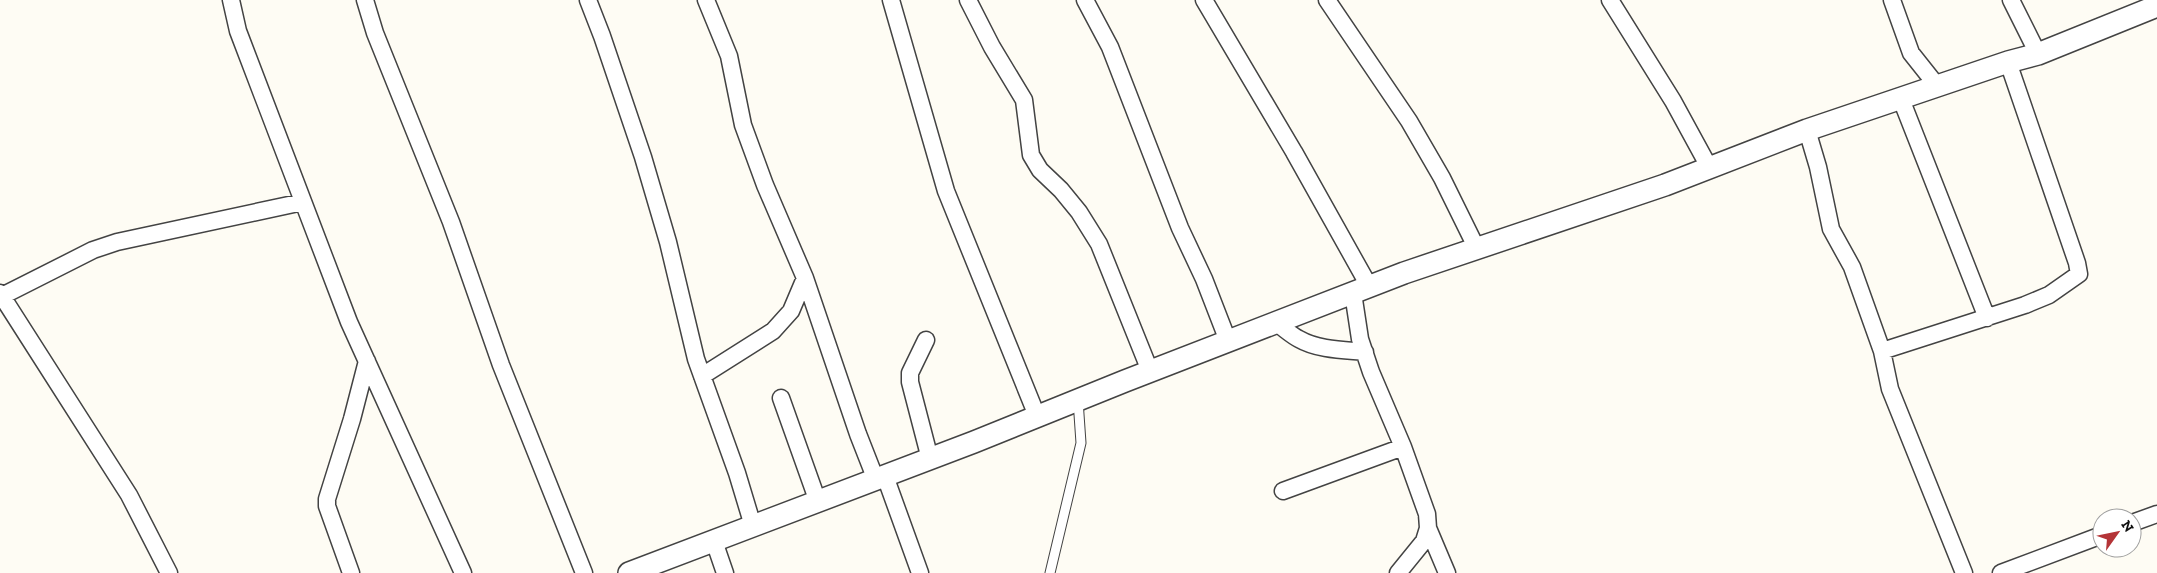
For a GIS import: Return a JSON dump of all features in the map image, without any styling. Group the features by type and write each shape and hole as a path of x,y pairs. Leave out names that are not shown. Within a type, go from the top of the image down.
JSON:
{"street":[{"path":"231,0 238,31 349,322 463,573"},
{"path":"365,0 382,50 434,176 501,365 584,573"},
{"path":"588,0 643,157 672,258 696,359 754,526"},
{"path":"706,0 729,56 742,125 765,185 805,278 858,434 880,478 920,573"},
{"path":"891,0 946,191 1037,416"},
{"path":"968,0 992,47 1024,100 1031,155 1040,170 1061,190 1078,212 1099,244 1150,371"},
{"path":"1085,0 1110,47 1180,228 1204,279 1228,341"},
{"path":"1204,0 1294,152 1361,290 1360,339 1403,447 1427,514 1428,528 1447,573"},
{"path":"1327,0 1414,130 1442,178 1476,249"},
{"path":"1610,0 1672,100 1709,167"},
{"path":"1892,0 1911,53 1938,87"},
{"path":"2011,0 2038,54"},
{"path":"642,571 714,541 1361,290 1665,185 1807,130 2008,62 2038,54 2148,5"},
{"path":"1882,351 1987,318 2048,295 2079,274 2077,263 2008,62"},
{"path":"1901,99 1987,318"},
{"path":"1807,130 1818,167 1831,229 1852,267 1882,351 1890,389 1964,573"},
{"path":"170,573 129,495 1,294 93,250 117,242 303,202"},
{"path":"702,376 773,331 791,311 805,278"},
{"path":"1276,323 1300,340 1308,343 1325,348 1365,352"},
{"path":"926,340 910,374 910,382 930,458"},
{"path":"351,573 327,499 352,419 367,361"},
{"path":"781,398 818,502"},
{"path":"1282,491 1403,447"},
{"path":"2142,519 2157,514"},
{"path":"1398,573 1424,541 1428,528"},
{"path":"2001,573 2092,538"},
{"path":"714,541 725,573"}],"lane":[{"path":"1050,573 1081,444 1078,399"}]}
